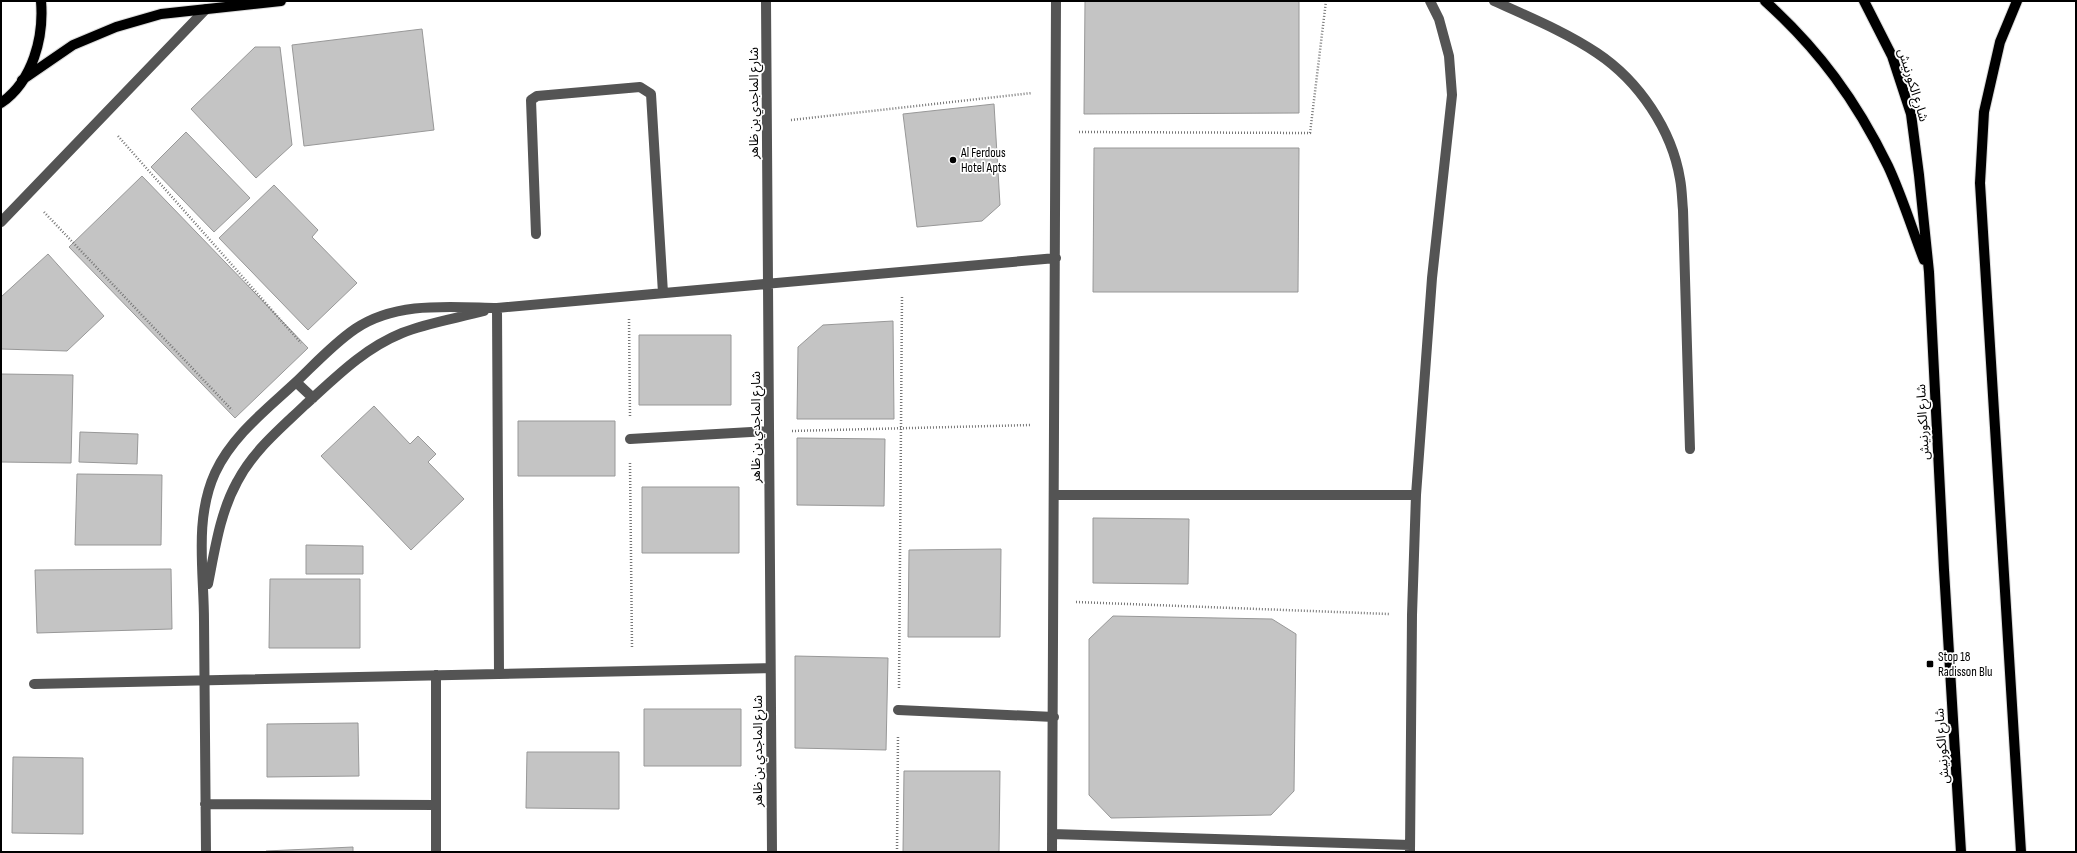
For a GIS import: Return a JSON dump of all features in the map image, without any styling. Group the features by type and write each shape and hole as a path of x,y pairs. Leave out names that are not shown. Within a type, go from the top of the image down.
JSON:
{"main road":[{"path":"1,108 4,100 22,80 33,60 40,38 42,16 41,1"},
{"path":"22,80 73,45 116,27 161,14 281,1"},
{"path":"1765,1 1796,29 1832,71 1863,117 1888,167 1929,272"},
{"name":"شارع الكورنيش","path":"1864,1 1892,56 1911,114 1919,175 1929,272 1944,570 1961,852"},
{"path":"2018,1 2000,42 1984,112 1980,183 2021,852"}],"street":[{"name":"شارع الماجدي بن ظاهر","path":"766,1 772,852"},
{"path":"1052,852 1054,717 1056,1"},
{"path":"1052,834 1410,849 1412,615 1416,495 1432,278 1452,95 1449,56 1439,19 1430,1"},
{"path":"1494,1 1571,38 1598,53 1621,72 1647,102 1660,121 1672,149 1680,179 1684,210 1690,449"},
{"path":"1,222 206,8"},
{"path":"536,234 530,100 537,96 640,87 651,94 663,293"},
{"path":"206,852 202,528 206,500 215,473 222,460 229,448 248,426 355,329 377,317 401,310 425,307 497,308 1056,258"},
{"path":"204,602 219,527 237,482 250,461 265,442 351,362 381,343 403,332 497,308"},
{"path":"497,308 499,674"},
{"path":"296,382 313,398"},
{"path":"630,439 769,431"},
{"path":"1055,495 1416,495"},
{"path":"34,684 770,668"},
{"path":"436,675 436,852"},
{"path":"898,710 1054,717"},
{"path":"205,804 436,805"}],"path":[{"path":"1056,132 1310,133 1326,1"},
{"path":"767,123 1056,90"},
{"path":"101,117 318,361"},
{"path":"27,195 248,426"},
{"path":"897,852 902,272"},
{"path":"629,296 632,671"},
{"path":"769,431 1055,425"},
{"path":"1054,601 1412,615"}],"building":[{"path":"1085,1 1299,1 1299,113 1084,114"},
{"path":"422,29 434,130 304,146 292,45"},
{"path":"255,47 280,47 292,145 256,178 191,109"},
{"name":"Al Ferdous Hotel Apts","path":"994,104 1000,205 982,221 917,227 903,114"},
{"path":"186,132 250,198 214,232 151,167"},
{"path":"1094,148 1299,148 1298,292 1093,292"},
{"path":"142,176 308,348 235,418 69,247"},
{"path":"274,185 318,230 312,237 357,283 308,330 219,238"},
{"path":"48,254 104,316 67,351 1,349 1,297"},
{"path":"893,321 894,419 797,419 798,347 823,325"},
{"path":"639,335 731,335 731,405 639,405"},
{"path":"1,374 73,375 71,463 1,462"},
{"path":"374,406 410,444 418,436 436,454 428,462 464,499 411,550 321,456"},
{"path":"518,421 615,421 615,476 518,476"},
{"path":"80,432 138,434 137,464 79,462"},
{"path":"797,438 885,439 884,506 797,505"},
{"path":"77,474 162,475 161,545 75,545"},
{"path":"642,487 739,487 739,553 642,553"},
{"path":"1093,518 1189,519 1188,584 1093,583"},
{"path":"306,545 363,546 363,574 306,574"},
{"path":"1001,549 1000,637 908,637 909,550"},
{"path":"171,569 172,629 37,633 35,570"},
{"path":"270,579 360,579 360,648 269,648"},
{"path":"1113,616 1272,619 1296,634 1294,791 1271,815 1111,818 1089,795 1089,639"},
{"path":"795,656 888,658 886,750 795,748"},
{"path":"644,709 741,709 741,766 644,766"},
{"path":"358,723 359,776 267,777 267,724"},
{"path":"527,752 619,752 619,809 526,808"},
{"path":"13,757 83,758 83,834 12,833"},
{"path":"904,771 1000,771 999,852 903,852"},
{"path":"353,847 353,852 266,852 266,851"}],"place":[{"name":"Al Ferdous Hotel Apts","path":"953,160"},
{"name":"Stop 18 Radisson Blu","path":"1930,664"}]}
